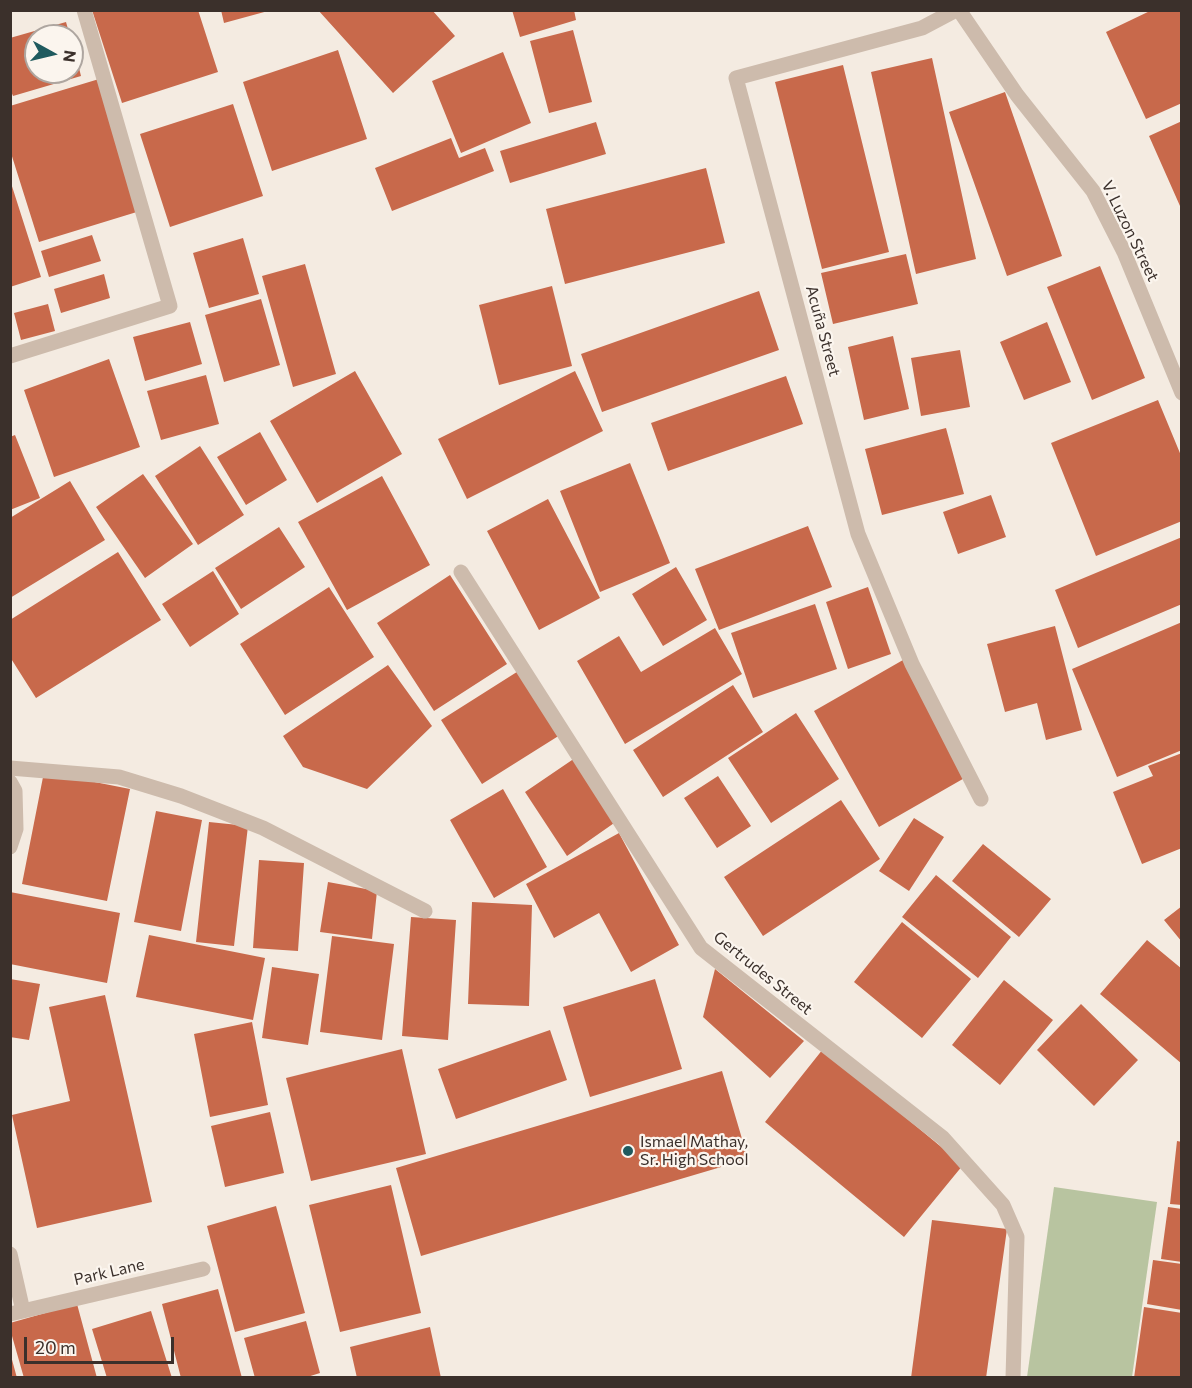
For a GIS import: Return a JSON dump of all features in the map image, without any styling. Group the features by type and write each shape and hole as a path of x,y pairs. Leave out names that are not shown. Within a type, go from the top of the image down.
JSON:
{"street":[{"path":"10,356 170,306 84,10"},
{"name":"V. Luzon Street","path":"958,10 1017,95 1093,191 1124,252 1182,393"},
{"name":"Acuña Street","path":"958,10 922,28 736,78 858,534 912,664 981,799"},
{"name":"Gertrudes Street","path":"461,572 701,948 943,1138 1003,1205 1017,1237 1013,1377"},
{"path":"10,768 119,777 180,796 263,828 425,911"},
{"path":"10,782 15,791 16,829 10,847"},
{"name":"Park Lane","path":"10,1254 17,1312 203,1269"}],"green space":[{"path":"1054,1187 1157,1202 1132,1377 1027,1377"}],"building":[{"path":"92,10 198,10 218,72 122,103"},
{"path":"221,10 268,10 268,11 224,23"},
{"path":"318,10 432,10 455,36 393,93"},
{"path":"512,10 574,10 576,20 520,37"},
{"path":"1152,10 1182,10 1182,103 1146,119 1106,32"},
{"path":"573,30 592,102 549,113 530,41"},
{"path":"24,34 24,84 54,84 13,96 10,89 10,38"},
{"path":"338,50 367,139 272,171 243,82"},
{"path":"503,52 531,123 461,153 432,81"},
{"path":"932,58 976,259 916,274 871,72"},
{"path":"843,65 889,252 822,269 775,82"},
{"path":"99,79 140,211 39,242 10,150 10,106"},
{"path":"1005,92 1062,256 1007,276 949,112"},
{"path":"233,104 263,196 170,227 140,134"},
{"path":"1182,121 1182,205 1180,206 1149,136"},
{"path":"596,122 606,154 510,183 500,151"},
{"path":"451,138 459,158 485,148 494,171 392,211 375,168"},
{"path":"706,168 725,243 565,284 546,209"},
{"path":"10,180 41,277 10,287"},
{"path":"92,235 101,261 49,277 41,251"},
{"path":"243,238 259,294 209,308 193,253"},
{"path":"906,254 918,304 833,324 821,273"},
{"path":"305,264 336,374 293,387 262,276"},
{"path":"1100,266 1145,378 1092,400 1047,287"},
{"path":"104,274 110,298 61,313 54,289"},
{"path":"552,286 572,366 499,385 479,305"},
{"path":"759,291 779,350 602,412 581,354"},
{"path":"261,299 280,365 224,382 205,315"},
{"path":"48,304 55,331 21,340 14,313"},
{"path":"190,322 202,364 145,381 133,337"},
{"path":"1047,322 1071,382 1024,400 1000,342"},
{"path":"893,336 909,409 864,420 848,347"},
{"path":"960,350 970,407 921,416 911,358"},
{"path":"109,359 140,447 54,477 24,390"},
{"path":"355,371 402,454 317,503 270,421"},
{"path":"575,371 603,431 467,499 438,439"},
{"path":"206,375 219,424 161,440 147,391"},
{"path":"786,376 803,424 668,471 651,423"},
{"path":"1158,400 1182,458 1182,521 1096,556 1051,443"},
{"path":"946,428 964,494 882,515 865,449"},
{"path":"260,432 287,480 246,505 217,457"},
{"path":"15,435 40,498 10,510 10,437"},
{"path":"200,446 244,515 198,545 155,476"},
{"path":"630,463 670,563 600,592 560,491"},
{"path":"143,474 193,544 145,578 96,507"},
{"path":"382,476 430,565 347,610 298,522"},
{"path":"70,481 105,540 10,598 10,518"},
{"path":"991,495 1006,537 958,554 943,512"},
{"path":"548,499 600,598 539,630 487,531"},
{"path":"808,526 832,587 719,630 695,569"},
{"path":"279,527 305,567 241,609 215,568"},
{"path":"1182,537 1182,604 1078,648 1055,590"},
{"path":"118,552 161,620 36,698 10,657 10,620"},
{"path":"676,567 707,620 663,646 632,594"},
{"path":"213,571 239,614 190,647 162,604"},
{"path":"450,575 507,664 434,711 377,623"},
{"path":"329,587 374,657 285,715 240,644"},
{"path":"868,587 891,654 848,669 826,602"},
{"path":"815,604 837,669 753,698 731,633"},
{"path":"1182,622 1182,750 1117,777 1072,669"},
{"path":"1055,626 1082,730 1046,740 1037,703 1005,712 987,644"},
{"path":"715,628 742,674 625,744 577,661 619,636 641,672"},
{"path":"903,660 968,776 879,827 814,711"},
{"path":"388,665 432,726 367,789 303,767 283,736"},
{"path":"520,670 560,735 482,784 441,720"},
{"path":"733,685 763,732 663,797 633,750"},
{"path":"796,713 839,779 771,823 728,758"},
{"path":"1182,753 1182,848 1142,864 1113,792 1153,776 1148,766"},
{"path":"575,758 617,821 567,856 525,792"},
{"path":"44,772 130,789 107,901 22,884"},
{"path":"718,776 751,826 717,848 684,798"},
{"path":"503,789 547,867 494,898 450,820"},
{"path":"841,800 880,859 763,936 724,877"},
{"path":"156,811 202,820 181,931 134,922"},
{"path":"914,818 944,837 909,891 879,871"},
{"path":"209,822 248,826 234,946 196,942"},
{"path":"619,833 679,945 631,972 599,913 554,938 526,884"},
{"path":"983,844 1051,899 1019,937 952,881"},
{"path":"259,860 304,863 298,951 253,948"},
{"path":"936,875 1011,937 978,978 902,917"},
{"path":"328,882 377,891 372,939 320,932"},
{"path":"10,892 120,913 107,983 10,964"},
{"path":"472,902 532,905 529,1006 468,1004"},
{"path":"1182,906 1182,942 1164,920"},
{"path":"411,917 456,920 448,1040 402,1036"},
{"path":"902,922 971,979 922,1038 854,982"},
{"path":"149,935 265,958 253,1020 136,997"},
{"path":"332,936 394,944 382,1040 320,1032"},
{"path":"1147,940 1182,969 1182,1064 1100,994"},
{"path":"272,967 319,974 308,1045 262,1038"},
{"path":"715,969 804,1041 770,1078 703,1017"},
{"path":"10,979 40,984 29,1040 10,1037"},
{"path":"655,979 682,1069 590,1097 563,1007"},
{"path":"1004,980 1053,1020 1000,1085 952,1045"},
{"path":"105,995 152,1202 37,1228 12,1115 70,1101 49,1007"},
{"path":"1081,1004 1138,1060 1094,1106 1037,1050"},
{"path":"252,1022 268,1105 210,1117 194,1034"},
{"path":"550,1030 567,1080 456,1119 438,1069"},
{"path":"402,1049 426,1154 311,1181 286,1078"},
{"path":"823,1049 963,1165 904,1237 765,1122"},
{"path":"722,1071 748,1159 421,1256 396,1168"},
{"path":"270,1112 284,1173 225,1187 211,1126"},
{"path":"1177,1141 1182,1142 1182,1205 1170,1204"},
{"path":"391,1185 421,1313 340,1332 309,1205"},
{"path":"276,1206 305,1313 235,1332 207,1226"},
{"path":"1168,1207 1182,1209 1182,1262 1161,1259"},
{"path":"932,1220 1007,1229 986,1378 911,1378"},
{"path":"1153,1260 1182,1264 1182,1310 1147,1304"},
{"path":"218,1289 242,1378 181,1378 162,1304"},
{"path":"77,1304 97,1378 24,1378 10,1323"},
{"path":"1144,1307 1182,1313 1182,1378 1134,1378"},
{"path":"151,1311 172,1378 107,1378 92,1329"},
{"path":"306,1321 320,1373 304,1378 255,1378 244,1338"},
{"path":"430,1327 441,1378 357,1378 350,1347"},
{"path":"11,1356 17,1378 10,1378"}],"place":[{"name":"Ismael Mathay, Sr. High School","path":"628,1151"}]}
